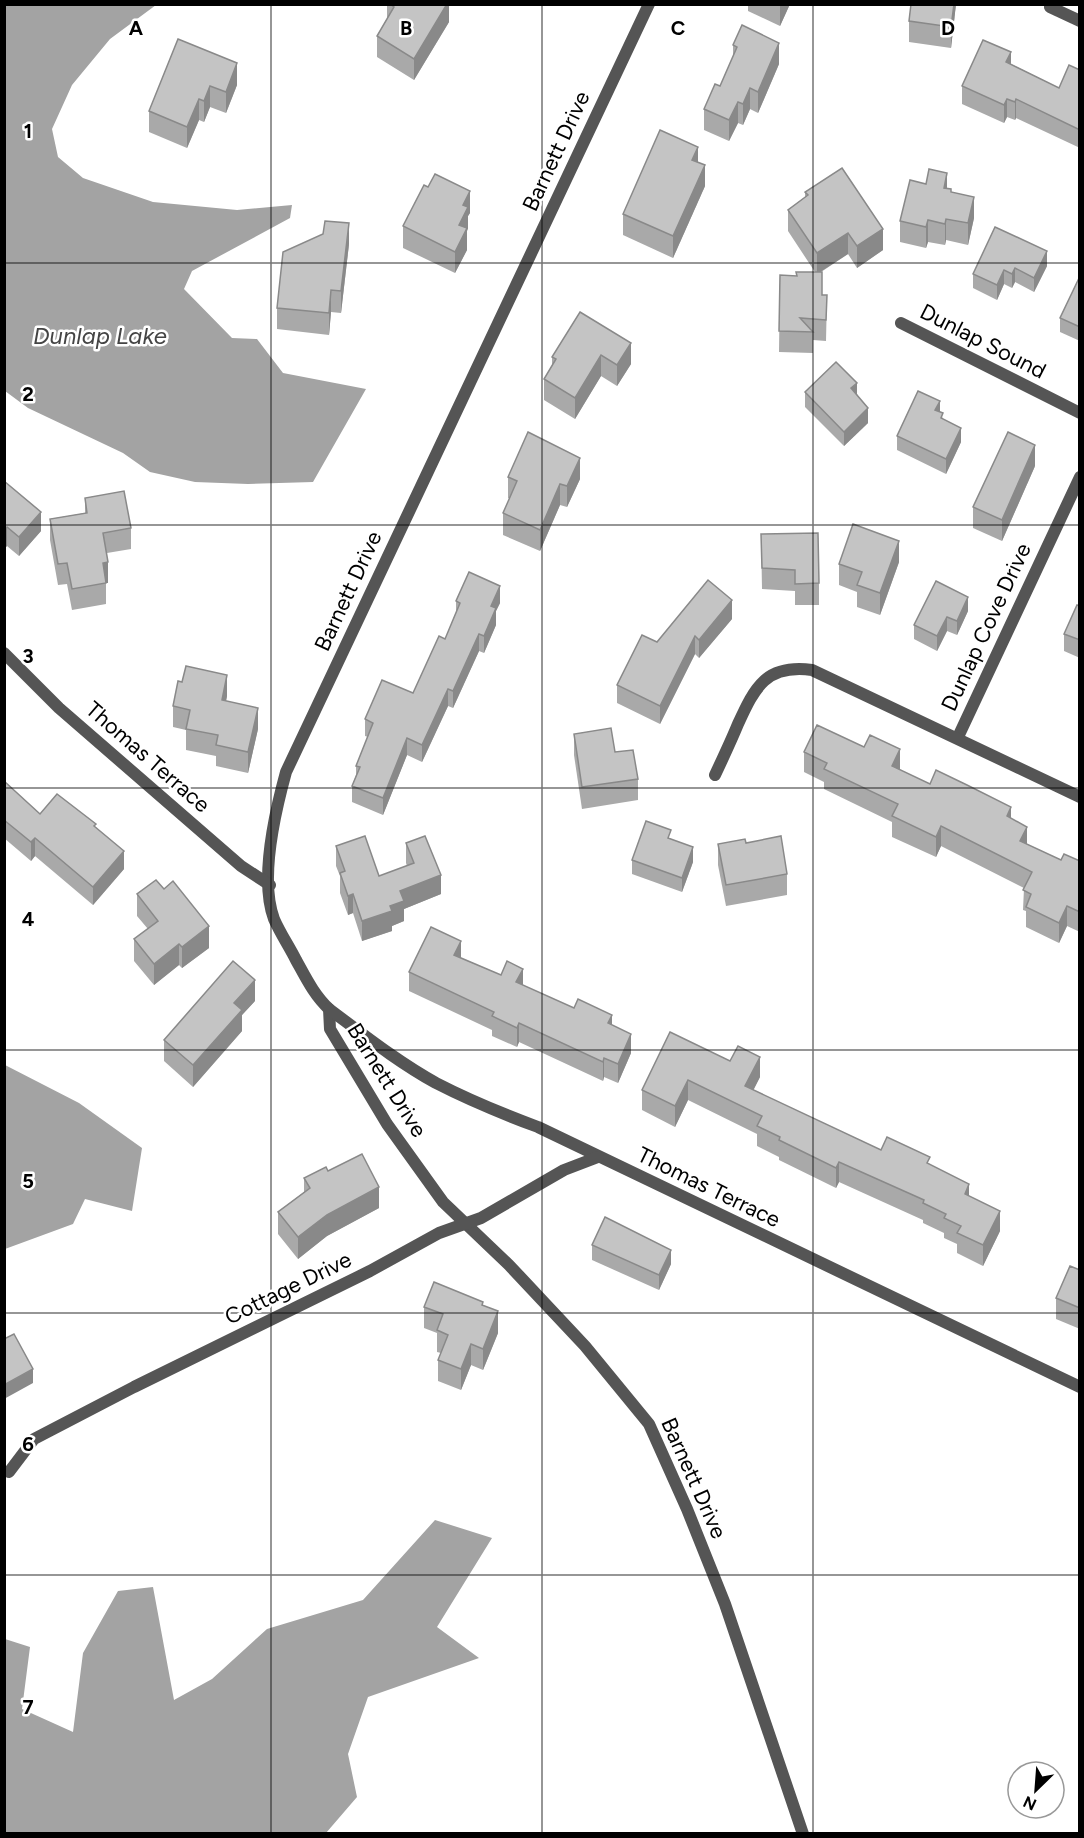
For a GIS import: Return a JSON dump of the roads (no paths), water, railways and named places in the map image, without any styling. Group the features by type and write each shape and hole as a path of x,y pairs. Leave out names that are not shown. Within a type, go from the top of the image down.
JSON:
{"street":[{"name":"Barnett Drive","path":"649,4 286,772 275,813 270,850 270,885 274,917 317,998 330,1009 330,1029 387,1124 443,1202 509,1265 585,1346 649,1424 687,1509 725,1604 803,1833"},
{"path":"1050,7 1080,21"},
{"name":"Dunlap Sound","path":"901,323 1080,413"},
{"name":"Dunlap Cove Drive","path":"1080,477 958,737 1080,797"},
{"name":"Thomas Terrace","path":"4,653 59,708 241,866 270,885"},
{"path":"715,775 752,694 770,676 794,668 812,670 958,737"},
{"name":"Thomas Terrace","path":"330,1009 384,1051 435,1082 598,1157 1080,1387"},
{"name":"Cottage Drive","path":"9,1472 34,1440 134,1387 370,1271 439,1233 481,1218 564,1170 598,1157"}],"water":[{"name":"Dunlap Lake","path":"5,4 156,5 110,39 72,85 52,129 58,157 83,178 153,202 237,210 292,205 290,218 192,271 184,289 232,338 257,339 283,373 366,389 313,482 248,484 195,482 150,472 123,453 28,408 5,391"},
{"path":"5,1065 79,1103 142,1148 132,1211 85,1199 73,1224 5,1249"},
{"path":"435,1520 492,1538 437,1627 479,1658 368,1697 348,1754 357,1797 326,1833 5,1833 5,1639 30,1647 22,1709 73,1732 83,1653 118,1591 153,1587 174,1700 212,1679 267,1629 363,1600"}]}
